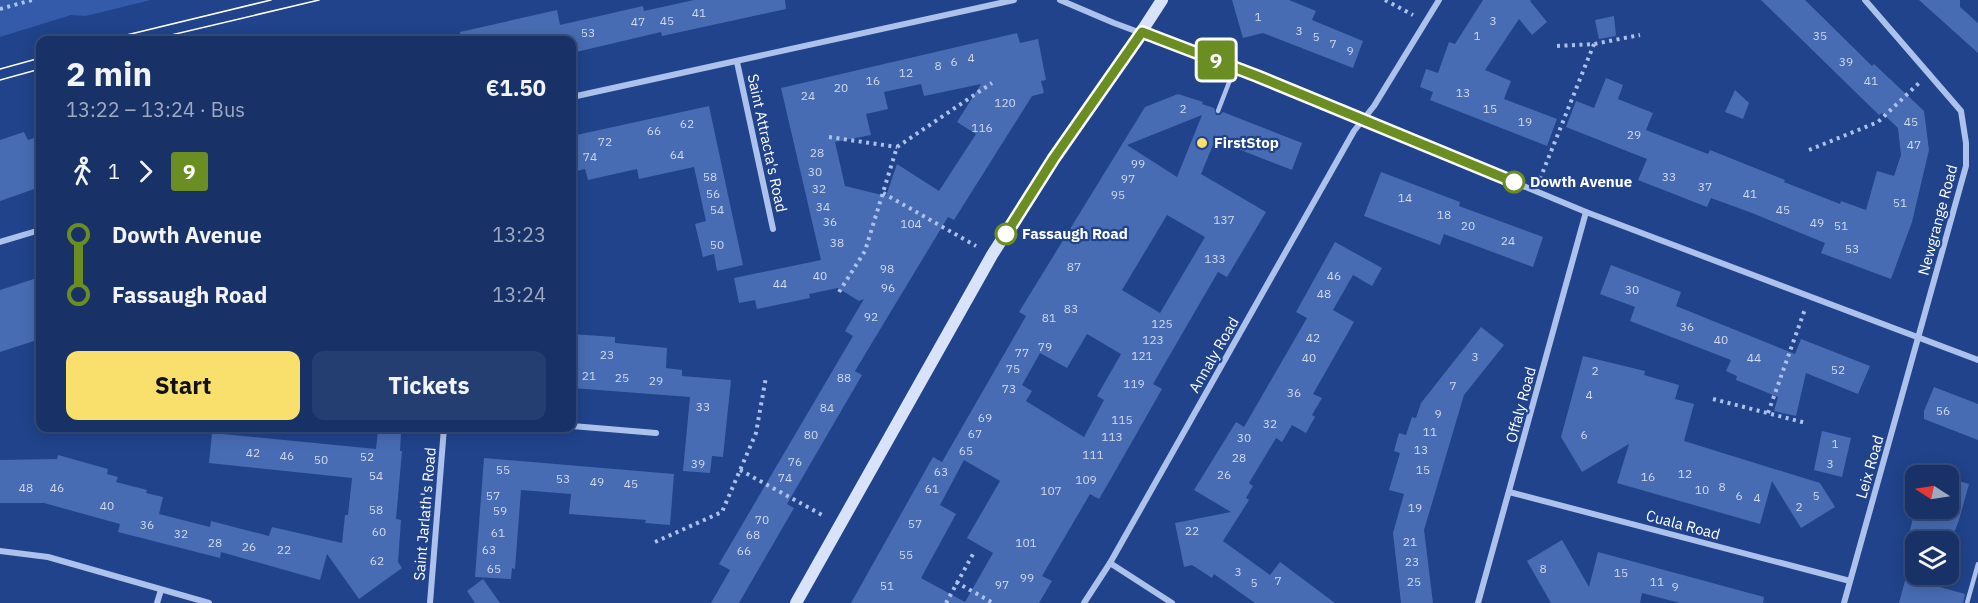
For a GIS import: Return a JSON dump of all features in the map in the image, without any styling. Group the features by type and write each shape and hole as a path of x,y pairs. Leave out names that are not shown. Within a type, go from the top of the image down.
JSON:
{"street":[{"name":"Saint Attracta's Road","path":"576,96 1014,0"},
{"path":"1060,0 1235,67 1586,212 1978,360"},
{"path":"796,603 993,255 1054,158 1162,0"},
{"path":"1364,120 1439,0"},
{"name":"Newgrange Road","path":"1865,0 1961,111 1966,143 1966,166 1918,337"},
{"name":"Saint Attracta's Road","path":"736,62 773,229"},
{"name":"Annaly Road","path":"1084,603 1110,563 1354,131 1364,120"},
{"name":"Offaly Road","path":"1478,603 1586,212"},
{"path":"0,242 36,231"},
{"name":"Leix Road","path":"1844,603 1918,337"},
{"path":"576,426 656,433"},
{"name":"Saint Jarlath's Road","path":"430,603 444,432"},
{"name":"Cuala Road","path":"1509,492 1850,581"},
{"path":"0,551 48,557 208,603"},
{"path":"1110,563 1172,603"},
{"path":"157,603 160,590"}],"lane":[{"path":"1218,111 1235,67"},
{"path":"1967,603 1978,564"}],"path":[{"path":"22,0 31,1"},
{"path":"1385,0 1425,21"},
{"path":"0,9 31,1"},
{"path":"1557,46 1594,44 1640,35"},
{"path":"1536,191 1594,44"},
{"path":"1809,150 1878,122 1929,74"},
{"path":"839,292 865,251 897,147 992,83"},
{"path":"829,137 897,147"},
{"path":"883,193 993,255"},
{"path":"1768,413 1809,296"},
{"path":"654,542 723,512 756,433 766,377"},
{"path":"1713,399 1806,423"},
{"path":"740,470 840,525"},
{"path":"946,603 973,554"},
{"path":"956,582 993,603"}],"shaded area":[{"path":"0,0 151,0 86,16 71,15 0,37"}],"building":[{"path":"694,0 785,0 786,9 662,36 661,32 576,52 576,36 460,36 460,32 557,10 560,25 643,6 644,11"},
{"path":"1232,0 1289,0 1316,11 1312,20 1363,41 1353,68 1263,33 1243,38"},
{"path":"1483,0 1531,0 1547,22 1532,35 1519,19 1485,70 1511,81 1504,99 1557,119 1547,146 1430,100 1433,92 1420,87 1426,69 1438,73 1449,42 1455,44"},
{"path":"1761,0 1805,0 1872,66 1874,64 1924,111 1929,150 1912,222 1891,279 1821,253 1825,243 1752,213 1711,198 1707,207 1638,180 1647,159 1566,127 1576,101 1594,108 1606,78 1623,85 1618,99 1653,113 1646,130 1708,154 1710,150 1840,204 1841,201 1866,210 1877,171 1894,176 1901,155 1898,128 1882,113 1879,115"},
{"path":"1919,0 1960,0 1960,7 1978,23 1978,53"},
{"path":"1614,16 1616,36 1599,39 1595,20"},
{"path":"1017,33 1020,43 1038,39 1046,80 1041,81 1044,93 1032,96 954,220 948,217 855,371 862,375 787,504 794,508 739,603 711,603 730,570 719,564 853,336 845,331 864,299 859,301 838,288 809,294 810,298 757,309 755,300 739,303 734,278 821,260 781,88","holes":["921,84 924,96 981,84 957,122 976,134 939,191 897,164 886,196 845,186 835,142 871,135 866,114 888,109 884,92"]},
{"path":"1735,90 1749,103 1743,119 1725,112"},
{"path":"1178,94 1214,108 1216,115 1223,112 1302,143 1292,170 1215,140 1201,174 1266,212 1227,277 1218,272 1204,296 1153,384 1162,389 1109,482 1099,499 1090,494 1042,576 1052,581 1039,603 851,603 933,457 942,462 1026,316 1019,312 1145,107","holes":["1202,115 1177,177 1127,145","1167,215 1205,237 1160,313 1122,290","1087,334 1121,354 1097,396 1104,400 1084,437 1026,401 1032,391 1022,385 1040,353 1067,368","964,460 1000,481 967,538 993,553 965,602 921,578 956,514 940,505"]},
{"path":"709,106 743,265 717,271 714,254 703,257 695,224 706,221 694,167 639,179 637,169 588,180 585,169 576,171 576,135"},
{"path":"24,132 28,140 36,137 36,188 0,201 0,140"},
{"path":"1381,172 1460,202 1459,206 1543,237 1533,267 1444,234 1440,245 1364,216"},
{"path":"1335,242 1382,268 1372,286 1353,275 1333,310 1354,322 1313,394 1322,398 1312,415 1315,417 1306,433 1292,425 1282,442 1276,438 1249,483 1253,486 1246,498 1249,500 1223,541 1270,575 1280,562 1335,603 1255,603 1214,574 1212,578 1192,565 1184,567 1175,523 1231,512 1194,490 1236,422 1244,427 1307,318 1296,312"},
{"path":"1611,265 1681,292 1676,306 1795,354 1801,339 1870,366 1858,394 1806,373 1796,416 1774,411 1778,397 1736,380 1737,376 1726,371 1731,360 1630,321 1635,307 1600,294"},
{"path":"36,278 36,309 34,310 36,340 0,352 0,290"},
{"path":"1481,327 1504,345 1464,395 1424,530 1433,603 1401,603 1393,533 1404,494 1389,490 1400,453 1394,451 1399,433 1406,435 1412,417 1416,418 1421,403"},
{"path":"576,334 615,337 615,343 667,348 666,368 682,370 682,376 731,380 723,457 712,456 710,473 683,471 690,397 576,388"},
{"path":"1583,356 1645,371 1644,375 1679,385 1675,399 1694,404 1684,441 1820,483 1835,507 1801,528 1772,481 1760,524 1617,483 1629,444 1582,472 1561,437"},
{"path":"1934,387 1978,404 1978,440 1924,419 1924,411"},
{"path":"1822,431 1851,438 1842,477 1814,470"},
{"path":"378,432 401,433 400,451 402,451 396,519 401,520 398,562 402,568 359,599 327,554 320,580 221,552 220,558 118,532 120,524 44,503 0,503 0,460 57,459 58,455 108,469 107,474 118,477 116,482 147,490 146,493 163,497 159,514 210,527 211,521 269,536 272,527 342,543 352,478 209,463 212,433 376,449"},
{"path":"484,458 674,474 670,525 645,523 646,520 569,514 571,494 521,490 515,569 512,568 511,579 475,577"},
{"path":"1959,481 1969,484 1959,520 1955,531 1910,531 1913,519 1959,519"},
{"path":"1562,540 1589,587 1598,552 1764,597 1763,603 1680,603 1642,593 1640,603 1551,603 1527,561"},
{"path":"483,579 500,603 475,603 467,591"},
{"path":"1905,581 1905,585 1933,585 1965,594 1963,603 1899,603"}],"tram line":[{"path":"122,36 271,0"},
{"path":"167,36 319,0"},
{"path":"0,69 36,59"},
{"path":"0,80 36,70"}],"bus line":[{"name":"9","path":"1006,234 1054,158 1142,32 1257,76 1514,182"}],"place":[{"name":"FirstStop","path":"1202,143"},
{"name":"Dowth Avenue","path":"1514,182"},
{"name":"Fassaugh Road","path":"1006,234"}]}
